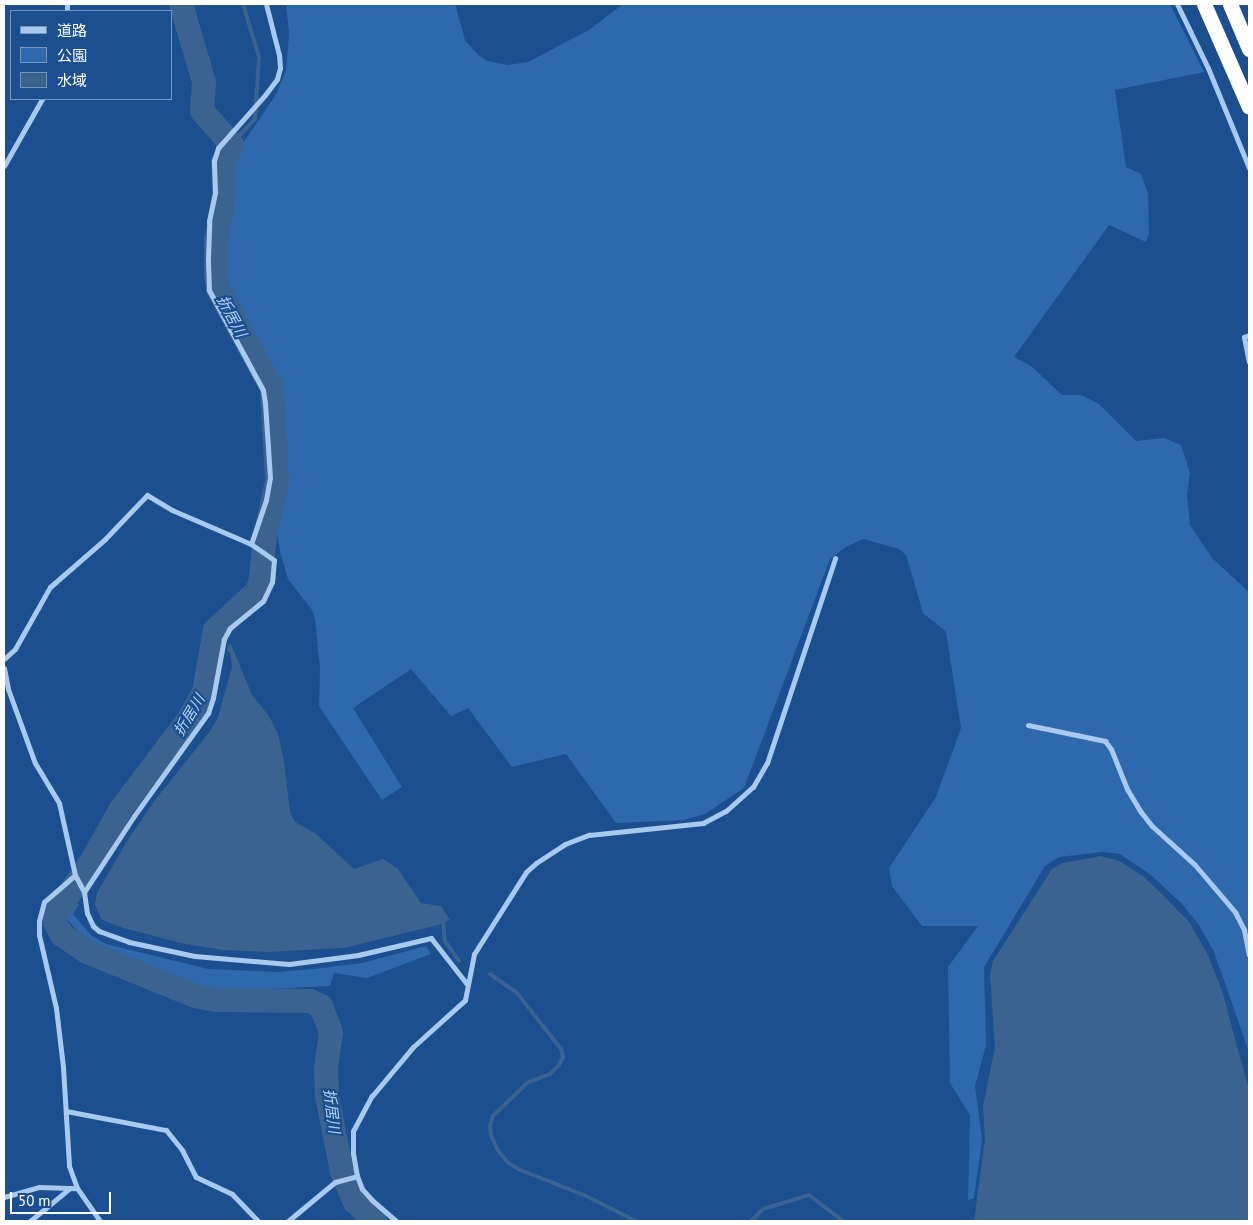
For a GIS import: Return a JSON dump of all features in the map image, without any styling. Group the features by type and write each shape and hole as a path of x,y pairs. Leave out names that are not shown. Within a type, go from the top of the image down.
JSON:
{"highway":[{"path":"1204,4 1249,107"},
{"path":"1230,4 1249,49"}],"street":[{"path":"251,544 266,500 270,478 263,390 209,290 209,221 214,192 214,161 222,142 277,79 280,68 279,55 266,4"},
{"path":"1178,4 1208,68 1249,168"},
{"path":"4,166 41,100"},
{"path":"1249,335 1244,337 1249,362"},
{"path":"4,659 15,649 50,587 105,539 146,495 172,510 251,544 274,560 268,592 263,601 230,628 224,639 213,698 208,713 134,816 84,892"},
{"path":"396,1221 362,1189 357,1176 352,1142 353,1131 361,1114 389,1073 413,1047 465,1000 474,954 526,872 565,844 589,836 703,823 726,811 753,787 767,763 835,558"},
{"path":"4,668 8,689 35,763 59,803 76,877 84,892 87,913 93,926 129,942 195,956 289,964 358,955 431,938 467,984"},
{"path":"1028,725 1105,742 1111,749 1127,788 1141,812 1152,826 1195,866 1235,912 1244,930 1249,956"},
{"path":"76,877 44,902 38,922 39,935 56,1008 66,1111 69,1166 77,1188 100,1221"},
{"path":"66,1111 166,1130 182,1150 196,1177 232,1194 258,1221"},
{"path":"288,1221 335,1182 357,1176"},
{"path":"4,1197 39,1187 77,1188"},
{"path":"30,1221 70,1188"}],"green space":[{"path":"286,4 455,4 465,40 478,55 487,61 508,65 528,62 589,30 623,4 1170,4 1204,72 1115,90 1126,167 1141,174 1148,194 1149,233 1146,242 1109,225 1014,357 1031,366 1062,395 1081,395 1099,404 1136,441 1164,438 1181,445 1190,473 1187,495 1190,525 1212,558 1249,592 1249,1052 1214,952 1199,925 1182,904 1151,875 1120,854 1102,852 1059,857 1045,866 984,967 986,1045 975,1086 982,1139 974,1198 968,1200 970,1115 950,1083 948,967 978,926 922,926 892,886 889,868 936,797 961,728 946,632 923,613 906,555 899,549 863,539 846,547 830,559 744,788 705,814 684,820 616,823 566,754 512,767 468,708 451,716 411,669 353,708 402,787 382,800 319,706 320,668 315,619 312,610 288,579 280,552 274,514 282,479 275,385 223,290 218,243 228,189 227,167 275,96 286,71 289,34"},
{"path":"70,903 79,904 73,914 92,936 106,944 208,969 278,972 323,968 362,963 426,946 431,954 367,978 334,973 330,986 211,989 184,983 87,942 63,914"}],"water":[{"path":"231,644 252,695 269,716 278,734 284,761 290,812 295,822 315,833 354,869 383,859 397,868 421,903 441,906 450,920 438,925 344,948 269,952 224,950 185,944 123,928 101,919 95,904 97,893 127,841 155,800 211,730 218,717 232,667 230,653 227,651 228,645"},
{"path":"1101,856 1119,861 1143,876 1189,922 1207,953 1222,991 1248,1086 1249,1221 974,1221 985,1139 983,1106 995,1047 990,974 993,961 1052,869 1063,863"}],"waterway":[{"name":"折居川","path":"181,4 204,82 202,111 232,145 223,162 224,194 216,241 216,276 218,289 272,389 277,481 265,536 260,585 255,593 215,630 204,692 189,719 121,809 91,862 54,916 62,935 87,952 195,996 216,1000 310,1001 321,1006 331,1032 326,1069 327,1096 342,1172 355,1202 375,1221"},
{"path":"231,144 255,119 259,57 243,4"},
{"path":"443,920 445,941 459,961"},
{"path":"490,974 517,993 561,1049 563,1057 559,1065 550,1074 527,1083 493,1116 490,1126 491,1135 497,1149 507,1162 518,1169 584,1195 636,1221"},
{"path":"751,1221 763,1209 809,1195 843,1221"}]}
